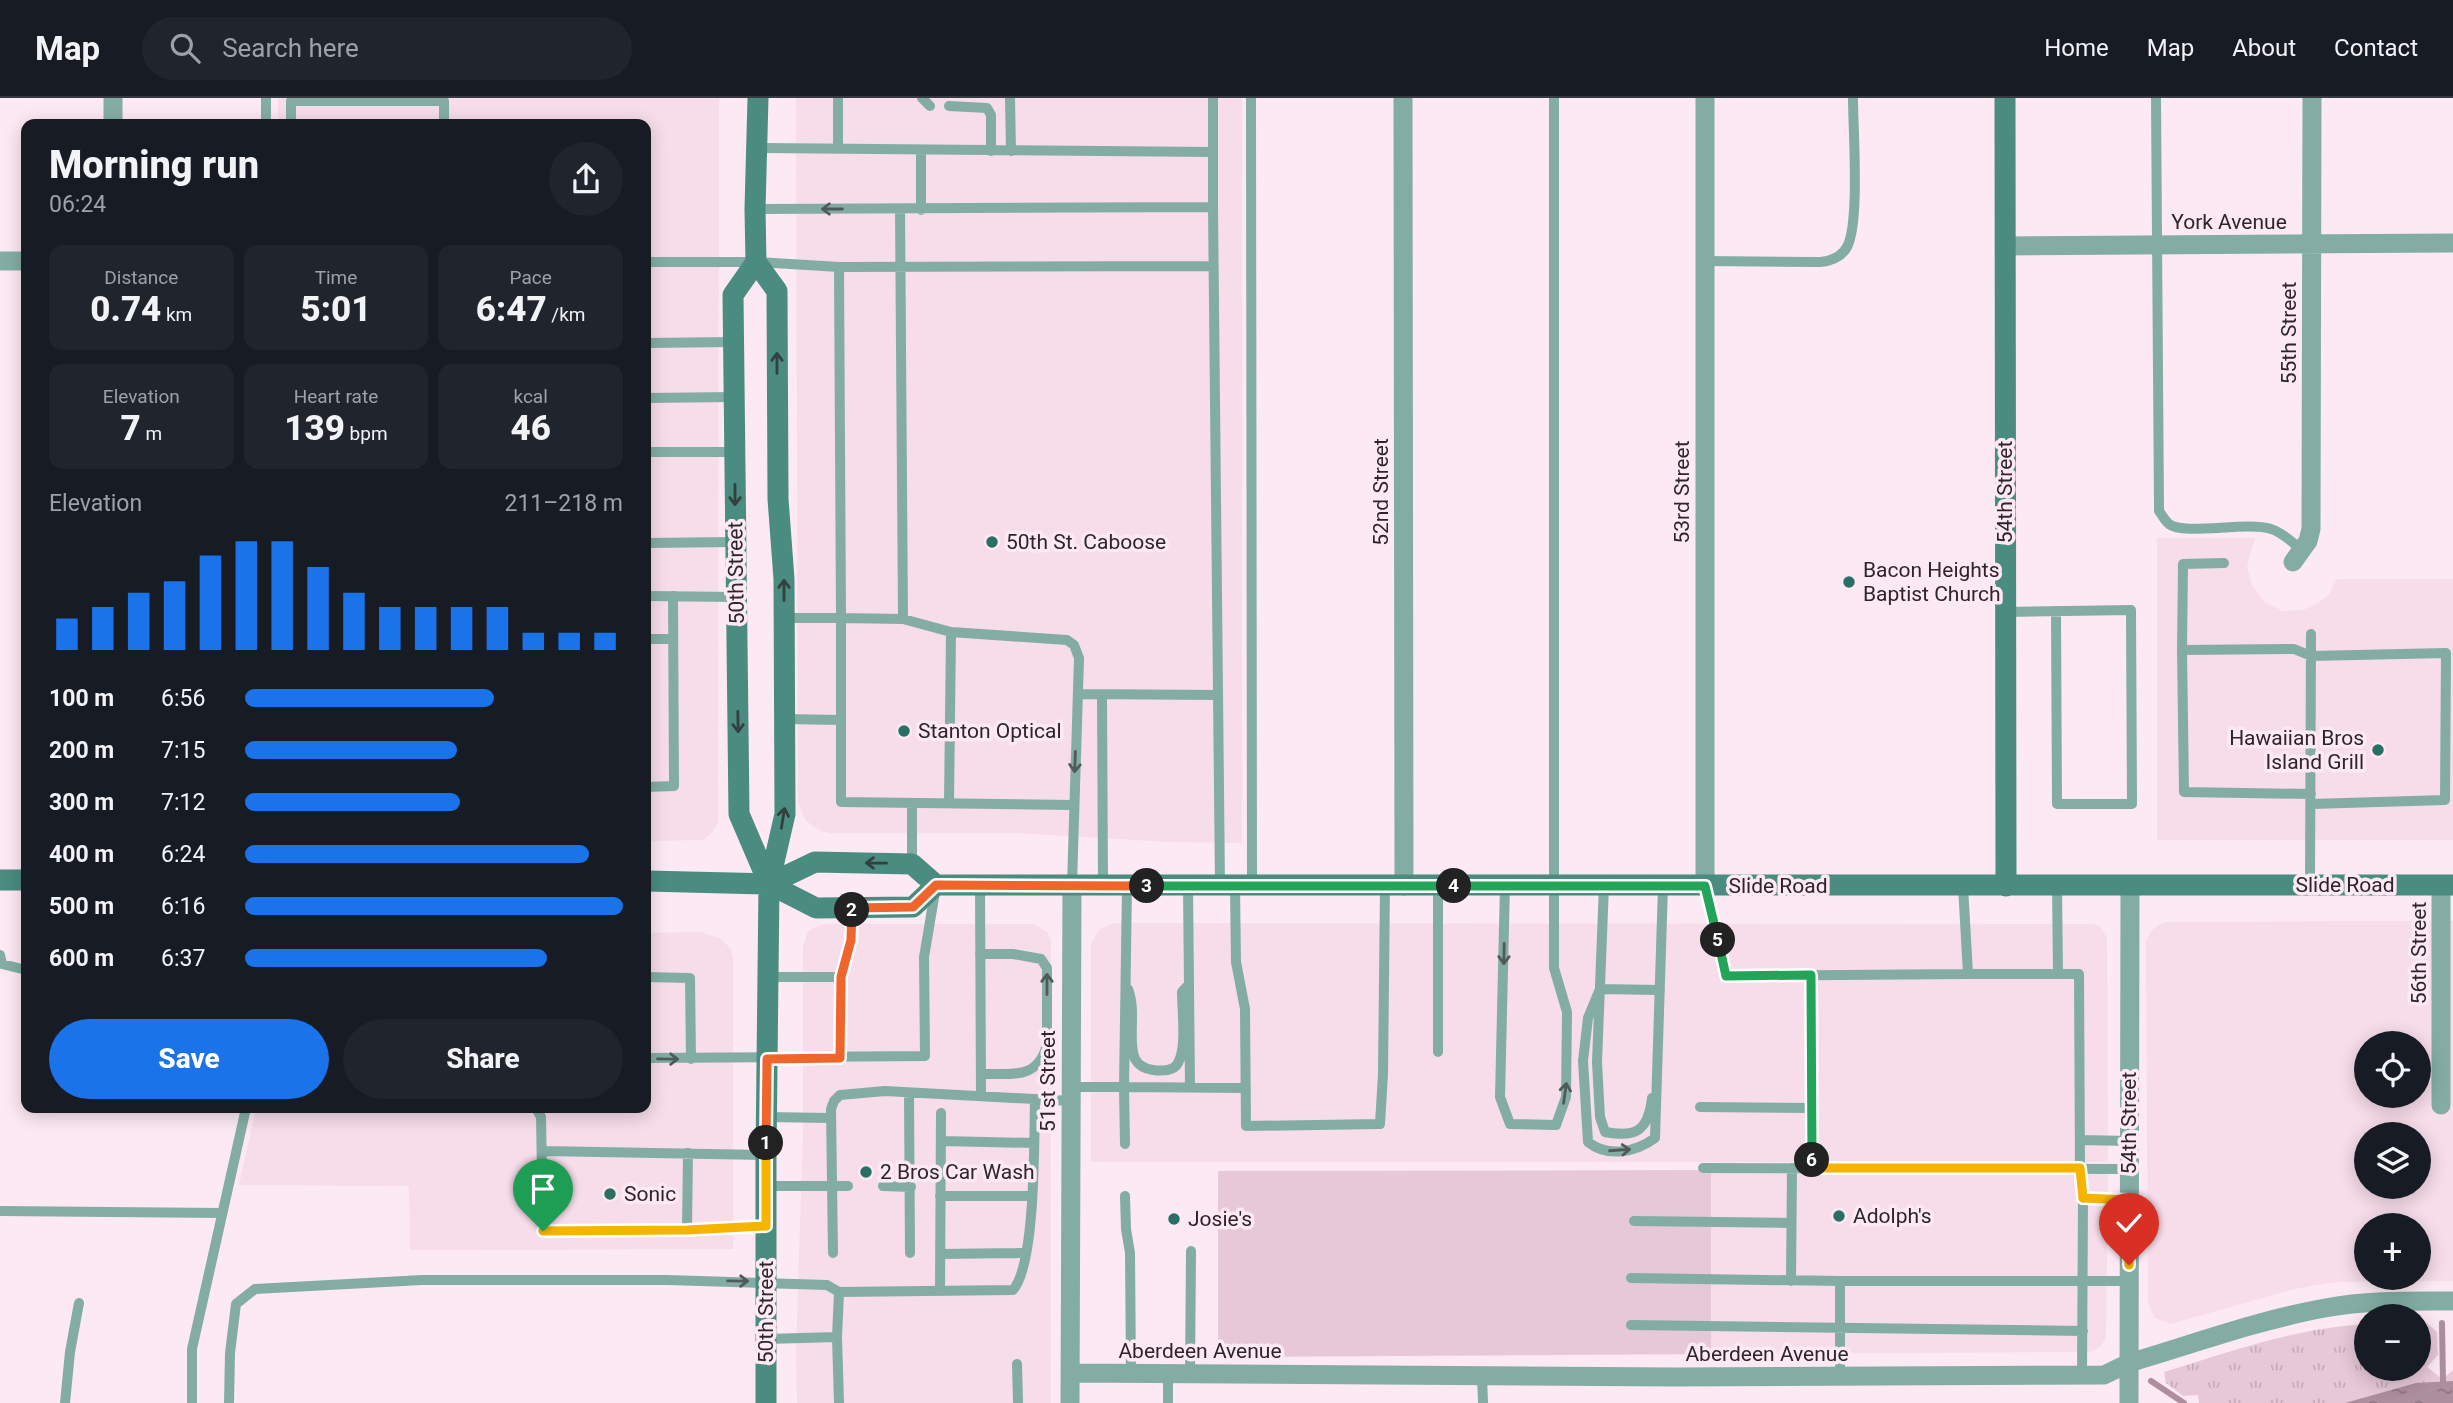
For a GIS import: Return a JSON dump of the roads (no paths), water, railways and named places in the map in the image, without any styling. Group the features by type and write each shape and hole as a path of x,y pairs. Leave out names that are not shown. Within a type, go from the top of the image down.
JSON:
{"main road":[{"path":"757,262 755,209 758,98"},
{"name":"54th Street","path":"2005,98 2006,886"},
{"name":"50th Street","path":"766,1403 769,884 785,814 784,579 778,499 777,291 757,262 733,295 739,814 769,884"},
{"path":"651,881 769,884 816,908 913,907 936,885 912,864 815,862 769,884"},
{"path":"0,880 21,880"},
{"name":"Slide Road","path":"936,885 2447,885"}],"street":[{"path":"113,98 113,119"},
{"name":"52nd Street","path":"1395,886 1403,98"},
{"name":"53rd Street","path":"1705,98 1705,886"},
{"name":"55th Street","path":"2298,556 2308,541 2311,529 2312,98"},
{"name":"York Avenue","path":"2006,246 2453,243"},
{"path":"0,261 21,261"},
{"name":"54th Street","path":"2129,1403 2130,885"},
{"name":"56th Street","path":"2441,1105 2447,885"},
{"name":"51st Street","path":"1070,1403 1072,886"},
{"name":"Aberdeen Avenue","path":"1070,1373 2104,1376 2129,1363 2293,1315 2326,1308 2389,1301 2453,1301"}],"lane":[{"path":"266,98 266,119"},
{"path":"838,98 838,149"},
{"path":"922,98 930,106"},
{"path":"1010,98 1011,151"},
{"path":"1213,98 1218,695 1236,886"},
{"path":"1251,98 1236,886 1236,962 1245,1009 1246,1126 1380,1125 1395,886"},
{"path":"1505,886 1500,1097 1510,1124 1556,1125 1566,1097 1567,1012 1554,968 1554,98"},
{"path":"1705,261 1819,262 1836,258 1843,252 1854,223 1853,98"},
{"path":"2156,98 2159,511 2170,525 2183,528 2232,526 2275,530 2298,556"},
{"path":"291,119 291,102 444,101 444,119"},
{"path":"949,106 987,108 991,114 991,151"},
{"path":"757,148 1213,152"},
{"path":"921,150 921,210"},
{"path":"755,209 1213,207"},
{"path":"900,209 903,619"},
{"path":"651,262 757,262 839,267 1213,266"},
{"path":"839,267 841,802 1073,805"},
{"path":"651,343 733,342"},
{"path":"651,398 734,397"},
{"path":"651,452 735,452"},
{"path":"651,543 735,542"},
{"path":"2182,650 2294,649 2311,656 2446,653 2445,800 2311,799 2183,792 2182,650 2183,564 2224,563"},
{"path":"651,596 736,597"},
{"path":"651,787 674,786 673,596"},
{"path":"2006,612 2056,611 2130,610 2132,804 2057,804 2056,611"},
{"path":"784,618 903,619 951,632 1067,640 1074,645 1079,658 1072,886"},
{"path":"950,803 951,632"},
{"path":"2310,885 2311,634"},
{"path":"651,639 673,639"},
{"path":"1078,694 1218,695"},
{"path":"1102,695 1103,886"},
{"path":"784,719 841,720"},
{"path":"912,803 912,864"},
{"path":"651,1058 925,1056 924,957 936,885"},
{"path":"980,885 981,1096"},
{"path":"1125,1144 1127,886"},
{"path":"1188,886 1191,1087"},
{"path":"1438,886 1438,1052"},
{"path":"1604,886 1597,1062 1600,1116 1605,1132 1623,1135 1637,1132 1646,1123 1652,1102 1653,1018 1659,1013"},
{"path":"1600,989 1588,1018 1583,1061 1588,1142 1597,1150 1620,1152 1643,1146 1655,1138 1663,886"},
{"path":"1705,886 1726,976 2079,974 2080,1168 2083,1199 2082,1376"},
{"path":"1963,886 1968,974"},
{"path":"2057,886 2059,974"},
{"path":"840,1058 841,977 851,940 852,908"},
{"path":"980,954 1041,959 1047,968 1047,1045 1044,1055 1033,1070 1023,1073 981,1073"},
{"path":"0,955 2,964 21,969"},
{"path":"1811,975 1812,1168"},
{"path":"651,977 690,978 691,1059"},
{"path":"768,977 841,977"},
{"path":"1126,982 1133,1002 1133,1052 1137,1063 1144,1068 1156,1070 1173,1069 1178,1064 1183,1032 1182,992 1189,984"},
{"path":"1600,989 1660,990"},
{"path":"833,1253 831,1118 834,1101 840,1095 909,1093 1035,1099 1124,1087 1246,1088"},
{"path":"909,1093 910,1252"},
{"path":"229,1403 230,1353 236,1304 255,1289 422,1280 711,1280 827,1285 839,1292 1013,1290 1018,1285 1030,1244 1035,1099"},
{"path":"1700,1107 1812,1108"},
{"path":"940,1291 941,1112"},
{"path":"192,1403 192,1349 245,1113"},
{"path":"540,1113 543,1151 543,1231 687,1230 766,1226"},
{"path":"766,1117 831,1118"},
{"path":"2080,1140 2130,1141"},
{"path":"941,1141 1034,1143"},
{"path":"543,1151 766,1155"},
{"path":"687,1230 688,1153"},
{"path":"1703,1168 2129,1169"},
{"path":"1791,1281 1792,1168"},
{"path":"766,1186 848,1186"},
{"path":"883,1186 911,1187"},
{"path":"940,1196 1031,1196"},
{"path":"1125,1196 1130,1253 1131,1373"},
{"path":"2083,1199 2129,1200"},
{"path":"0,1211 222,1213"},
{"path":"1634,1221 1791,1223"},
{"path":"1190,1374 1191,1251"},
{"path":"940,1254 1026,1253"},
{"path":"1631,1278 2129,1281"},
{"path":"1840,1281 1840,1376"},
{"path":"839,1292 839,1403"},
{"path":"65,1403 70,1352 79,1303"},
{"path":"1631,1325 2083,1331"},
{"path":"766,1339 837,1337"},
{"path":"1017,1364 1018,1403"},
{"path":"1168,1373 1168,1403"},
{"path":"1482,1376 1483,1403"}],"water":[{"path":"2453,1381 2453,1403 2345,1403 2416,1383"}],"waterway":[{"path":"2442,1323 2443,1381"},
{"path":"2151,1381 2184,1403"}],"place":[{"name":"50th St. Caboose","path":"992,542"},
{"name":"Bacon Heights Baptist Church","path":"1849,582"},
{"name":"Stanton Optical","path":"904,731"},
{"name":"Hawaiian Bros Island Grill","path":"2378,750"},
{"name":"2 Bros Car Wash","path":"866,1172"},
{"name":"Sonic","path":"610,1194"},
{"name":"Adolph's","path":"1839,1216"},
{"name":"Josie's","path":"1174,1219"}]}
